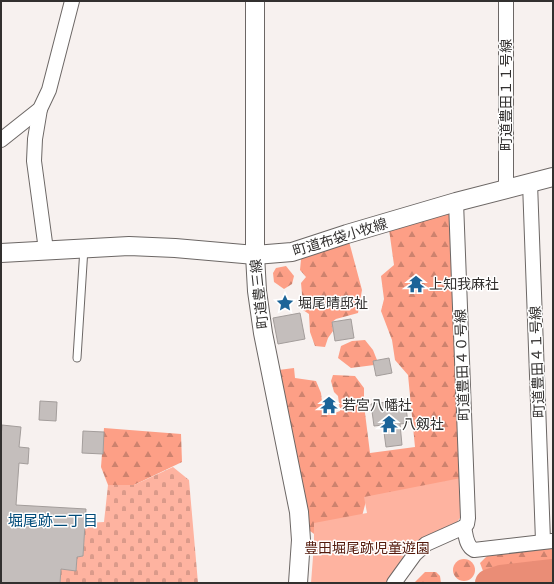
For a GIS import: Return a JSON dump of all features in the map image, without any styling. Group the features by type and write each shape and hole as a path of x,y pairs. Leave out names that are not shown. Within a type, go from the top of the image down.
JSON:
{"street":[{"path":"46,250 34,161 35,139 40,109 49,90 72,1"},
{"name":"町道豊三線","path":"256,1 255,255 261,318 299,512 301,544 296,582"},
{"name":"町道豊田１１号線","path":"506,1 506,189"},
{"path":"1,140 40,109"},
{"name":"町道布袋小牧線","path":"1,253 130,246 175,248 255,255 292,252 456,202 553,177"},
{"name":"町道豊田４１号線","path":"530,183 548,541"},
{"name":"町道豊田４０号線","path":"456,202 468,518 467,524 464,527"},
{"path":"394,583 415,554 426,544 464,527 468,545 474,550 548,541"}],"lane":[{"path":"77,358 84,248"}],"green space":[{"path":"456,202 467,484 366,501 360,524 321,539 310,531 299,512 271,371 294,368 295,378 316,381 321,393 323,411 332,414 340,411 338,396 334,392 331,381 333,375 355,376 364,388 364,405 370,453 415,447 408,375 395,360 392,340 381,311 384,299 381,276 394,265 388,222"},
{"path":"347,234 362,290 358,313 336,319 332,322 333,331 328,338 325,347 315,346 310,332 309,314 300,308 302,294 301,283 306,277 300,270 302,249"},
{"path":"286,266 294,276 292,284 284,289 274,282 273,273 276,268"},
{"path":"365,340 373,350 377,360 374,361 374,365 351,368 338,358 341,346 352,341"},
{"path":"104,428 181,434 182,462 134,485 108,485 101,467"},
{"path":"173,467 189,480 198,583 60,583 61,569 76,570 77,557 83,556 85,523 104,522 108,485 134,485"},
{"name":"豊田堀尾跡児童遊園","path":"461,478 462,515 457,522 422,538 409,548 386,583 311,583 314,523 367,513 364,497"},
{"path":"553,546 553,563 547,569 537,564 527,570 520,570 509,566 508,572 490,576 483,571 480,563 495,548"},
{"path":"464,559 468,560 474,566 474,574 468,580 464,581 460,580 454,574 453,570 454,566 460,560"},
{"path":"425,572 436,572 440,576 441,583 414,583"},
{"path":"518,573 553,583 491,583 493,579 504,576 511,580"}],"building":[{"path":"300,313 305,339 278,344 273,318"},
{"path":"351,319 354,338 335,341 332,322"},
{"path":"389,358 392,373 376,376 373,361"},
{"name":"八剱社","path":"405,400 408,423 400,424 402,445 386,447 383,425 374,426 371,404"},
{"path":"40,401 57,402 56,421 39,420"},
{"path":"2,425 21,427 19,447 29,448 28,464 19,463 16,505 86,509 83,556 77,557 76,571 61,569 60,583 1,583"},
{"path":"83,431 104,432 103,454 82,453"}],"waterway":[{"path":"489,583 501,579 553,573"}],"place":[{"name":"上知我麻社","path":"416,284"},
{"name":"堀尾晴邸祉","path":"285,303"},
{"name":"若宮八幡社","path":"329,405"},
{"name":"八剱社","path":"389,424"}],"district":[{"name":"堀尾跡二丁目","path":"53,521"}]}
